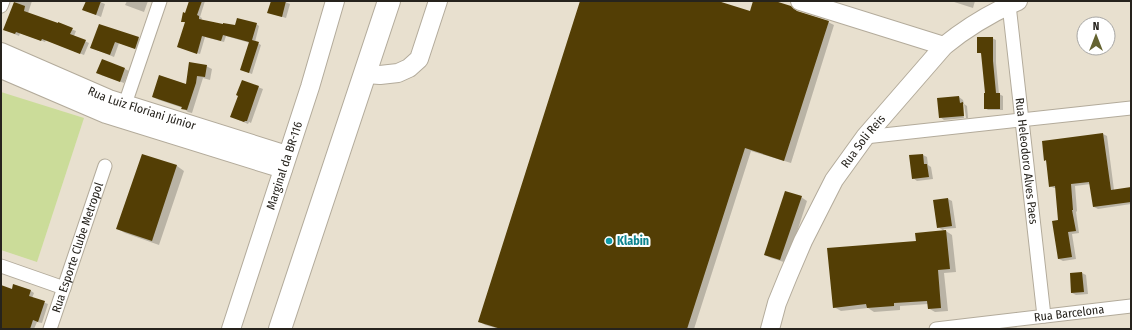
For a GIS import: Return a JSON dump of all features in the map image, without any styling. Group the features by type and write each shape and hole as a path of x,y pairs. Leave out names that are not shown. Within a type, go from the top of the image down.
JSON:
{"highway":[{"path":"280,329 389,1"}],"street":[{"path":"1,6 3,1"},
{"path":"125,104 160,1"},
{"name":"Marginal da BR-116","path":"231,329 318,60 335,1"},
{"path":"366,74 398,73 409,68 419,59 438,1"},
{"path":"800,1 944,46"},
{"name":"Rua Soli Reis","path":"770,329 777,303 788,276 819,208 834,180 846,162 944,46 973,25 1013,3"},
{"name":"Rua Heleodoro Alves Paes","path":"1013,3 1022,120 1044,316"},
{"name":"Rua Luiz Floriani Júnior","path":"1,52 92,92 285,162"},
{"name":"Rua Luiz Floriani Júnior","path":"1,69 106,114 285,162"},
{"path":"865,138 1131,108"},
{"name":"Rua Esporte Clube Metropol","path":"50,329 105,166"},
{"path":"1,266 64,288"},
{"name":"Rua Barcelona","path":"936,329 1131,306"}],"green space":[{"path":"1,92 84,118 37,262 1,250"}],"building":[{"path":"86,1 101,1 96,15 82,10"},
{"path":"189,1 202,1 197,15 199,16 199,19 235,25 237,18 257,23 252,40 259,42 249,73 240,70 249,42 223,35 221,41 202,36 197,54 177,47 185,22 181,22 183,12 185,13"},
{"path":"271,1 286,1 282,17 267,13"},
{"name":"Klabin","path":"580,1 718,1 750,11 753,1 775,1 791,6 797,11 829,21 784,161 745,148 687,329 501,329 478,322"},
{"path":"14,2 25,6 24,11 73,28 70,34 86,40 80,54 42,39 41,41 16,32 15,34 3,30"},
{"path":"99,24 139,37 135,49 115,42 110,55 90,48"},
{"path":"977,37 993,37 993,61 996,93 1000,93 1000,109 984,109 985,93 981,53 977,53"},
{"path":"102,59 125,68 120,82 96,73"},
{"path":"189,62 207,65 205,77 197,76 187,110 152,97 159,75 186,84"},
{"path":"242,80 259,86 247,121 244,122 230,117"},
{"path":"959,96 960,103 963,102 964,116 939,118 937,98"},
{"path":"1103,133 1111,190 1131,187 1131,202 1093,207 1089,182 1071,184 1072,210 1076,231 1068,232 1072,257 1058,259 1052,221 1058,220 1055,186 1049,187 1042,141"},
{"path":"142,154 177,165 152,241 116,229"},
{"path":"923,154 924,164 927,164 929,177 912,179 909,155"},
{"path":"785,191 802,196 780,260 764,255"},
{"path":"948,198 952,226 937,228 933,200"},
{"path":"946,230 950,269 938,270 941,308 928,309 927,301 894,303 894,306 867,308 866,304 833,308 827,248 916,241 915,233"},
{"path":"1082,272 1084,292 1071,293 1070,273"},
{"path":"13,284 31,290 29,296 45,301 38,322 33,320 30,329 1,329 1,285 12,289"}],"place":[{"name":"Klabin","path":"609,241"}]}
